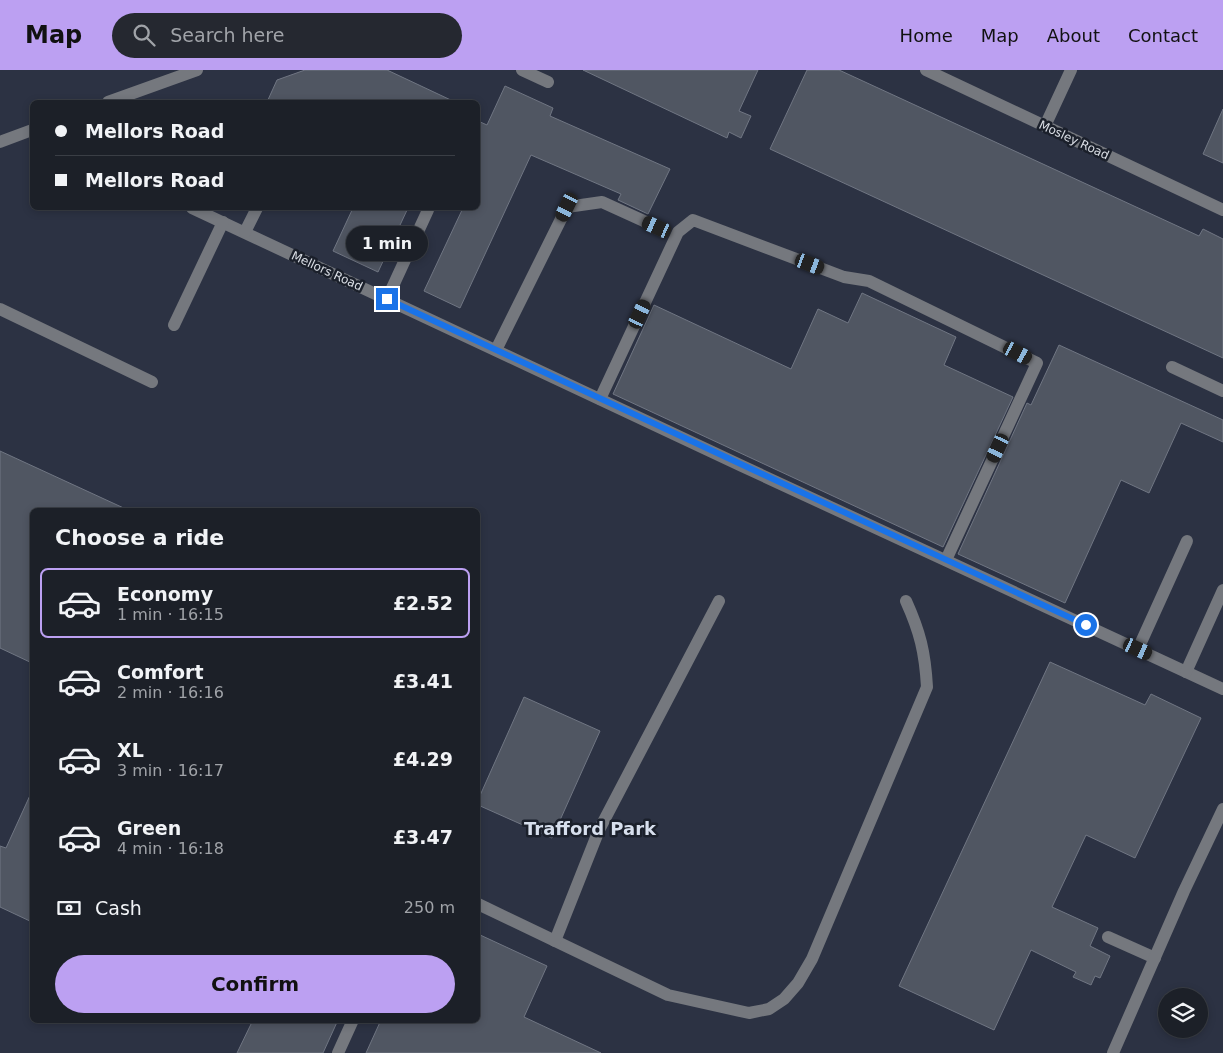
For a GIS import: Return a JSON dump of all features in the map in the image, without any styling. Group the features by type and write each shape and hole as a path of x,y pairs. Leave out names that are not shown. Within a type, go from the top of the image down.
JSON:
{"street":[{"path":"114,100 197,70"},
{"path":"522,70 548,82"},
{"name":"Mosley Road","path":"926,70 1223,210"},
{"path":"1045,126 1071,70"},
{"path":"0,142 30,131"},
{"path":"496,350 567,207 602,202 657,227"},
{"name":"Mellors Road","path":"196,210 1223,689"},
{"path":"245,232 256,210"},
{"path":"387,299 428,210"},
{"path":"600,399 678,232 693,220 844,277 870,281 1037,363 946,560"},
{"path":"174,326 223,222"},
{"path":"0,309 152,382"},
{"path":"1172,367 1223,390"},
{"path":"1138,649 1187,541"},
{"path":"1186,672 1223,590"},
{"path":"555,941 599,830 719,601"},
{"path":"480,905 668,994 749,1013 770,1009 784,999 798,983 812,959 927,687 926,663 918,630 906,601"},
{"path":"1113,1053 1223,809"},
{"path":"1108,937 1155,958"},
{"path":"338,1053 352,1023"}],"shaded area":[{"path":"0,70 1223,70 1223,1053 0,1053"}],"building":[{"path":"305,70 387,70 451,100 268,100 277,80"},
{"path":"583,70 758,70 739,111 751,116 741,138 729,132 727,138"},
{"path":"807,70 839,70 1199,236 1203,229 1223,239 1223,358 770,149"},
{"path":"505,86 553,108 550,116 670,169 648,214 618,200 621,194 531,155 460,308 424,291 462,210 480,210 480,122 487,125"},
{"path":"1223,109 1223,163 1203,154"},
{"path":"352,210 407,210 378,272 333,251"},
{"path":"862,293 956,337 944,365 1013,397 943,547 613,394 654,305 791,369 818,309 848,323"},
{"path":"1059,345 1223,420 1223,442 1181,423 1149,493 1121,480 1065,603 958,554 1027,403 1031,405"},
{"path":"0,451 124,508 30,508 30,662 0,648"},
{"path":"1050,662 1145,705 1151,694 1201,718 1135,858 1086,835 1052,907 1098,928 1090,946 1110,956 1100,978 1095,976 1091,985 1073,977 1076,972 1031,950 994,1030 899,986"},
{"path":"524,697 600,731 552,838 480,806 480,796"},
{"path":"30,795 30,921 0,907 0,846 6,848"},
{"path":"480,935 547,966 524,1017 601,1053 366,1053 380,1023 480,1023"},
{"path":"252,1023 337,1023 323,1053 237,1053"}],"district":[{"name":"Trafford Park","path":"590,829"}],"route":[{"path":"387,299 1086,625"}]}
